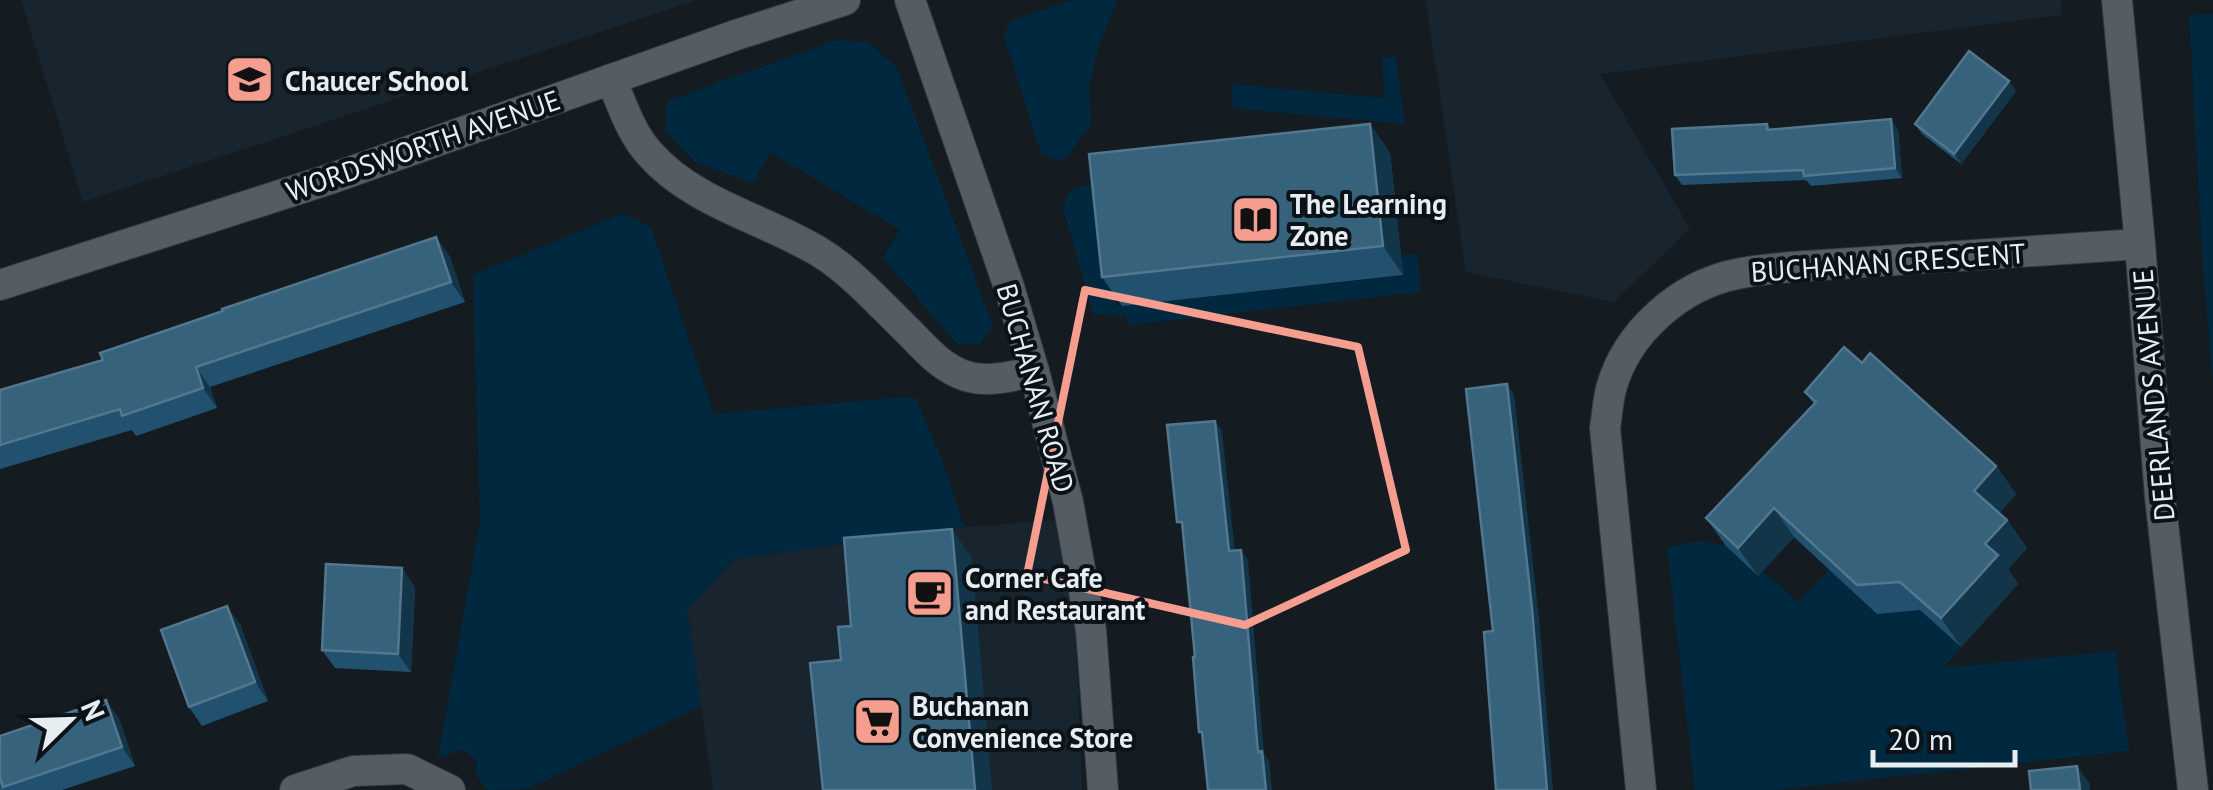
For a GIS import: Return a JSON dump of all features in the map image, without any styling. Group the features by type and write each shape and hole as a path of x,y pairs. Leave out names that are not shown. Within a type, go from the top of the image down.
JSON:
{"street":[{"name":"WORDSWORTH AVENUE","path":"0,286 330,180 845,0"},
{"name":"BUCHANAN ROAD","path":"910,0 1009,287 1068,502 1091,630 1103,790"},
{"name":"DEERLANDS AVENUE","path":"2116,0 2160,497 2192,790"},
{"path":"611,80 648,153 677,178 708,197 823,254 864,288 940,364 969,378 1004,378 1034,371"},
{"name":"BUCHANAN CRESCENT","path":"1641,790 1605,428 1611,387 1632,342 1662,312 1698,287 1734,274 2140,244"},
{"path":"295,790 353,771 407,769 450,790"}],"highlighted area":[{"path":"1085,290 1358,347 1406,550 1245,625 1027,575"}],"shaded area":[{"name":"Chaucer School","path":"21,0 697,0 83,202"},
{"path":"1072,0 1117,0 1089,85 1091,124 1067,158 1057,160 1041,154 1004,36 1008,24 1018,18"},
{"path":"1426,0 2061,0 2061,15 1600,74 1690,229 1614,302 1466,272"},
{"path":"2213,14 2213,385 2189,15"},
{"path":"840,39 871,44 897,68 993,326 980,344 957,344 883,258 900,230 770,152 753,183 696,163 665,131 667,101"},
{"path":"1396,56 1405,124 1233,108 1231,84 1385,98 1382,58"},
{"path":"1098,184 1116,306 1402,276 1401,255 1417,254 1421,292 1128,325 1126,316 1093,314 1063,208 1067,196 1075,189"},
{"path":"622,214 651,228 714,414 916,398 964,527 735,559 687,609 701,706 529,788 488,790 477,777 476,760 462,749 438,759 480,521 473,275"},
{"path":"1071,519 1082,790 713,790 687,609 735,559 964,527"},
{"path":"1699,541 1726,546 1757,575 1763,571 1798,602 1830,569 1876,613 1920,610 1961,647 1944,668 2115,651 2129,751 1773,790 1695,790 1667,547"}],"building":[{"path":"1969,51 2009,81 1954,154 1915,124"},
{"path":"1891,119 1895,168 1804,176 1803,170 1675,175 1672,129 1767,124 1767,130"},
{"name":"The Learning Zone","path":"1370,124 1383,246 1102,277 1089,154"},
{"path":"436,237 451,282 196,367 203,388 122,416 120,409 0,445 0,390 103,360 100,353"},
{"path":"1844,347 1862,363 1870,353 1996,466 1974,491 2007,520 1985,544 1998,555 1941,618 1900,582 1857,585 1774,508 1738,548 1706,518 1816,402 1805,392"},
{"path":"1507,384 1547,790 1496,790 1484,632 1493,631 1466,389"},
{"path":"1215,421 1229,551 1241,550 1258,752 1262,751 1266,790 1208,790 1199,732 1182,522 1177,522 1167,425"},
{"path":"952,529 975,790 823,790 810,663 841,660 838,627 851,626 844,538"},
{"path":"326,564 402,568 398,654 322,650"},
{"path":"227,606 255,682 189,707 161,630"},
{"path":"106,700 122,747 3,787 0,736"},
{"path":"2077,766 2080,790 2031,790 2029,771"}],"place":[{"name":"Chaucer School","path":"250,80"},
{"name":"The Learning Zone","path":"1255,219"},
{"name":"Corner Cafe and Restaurant","path":"930,593"},
{"name":"Buchanan Convenience Store","path":"877,721"}]}
